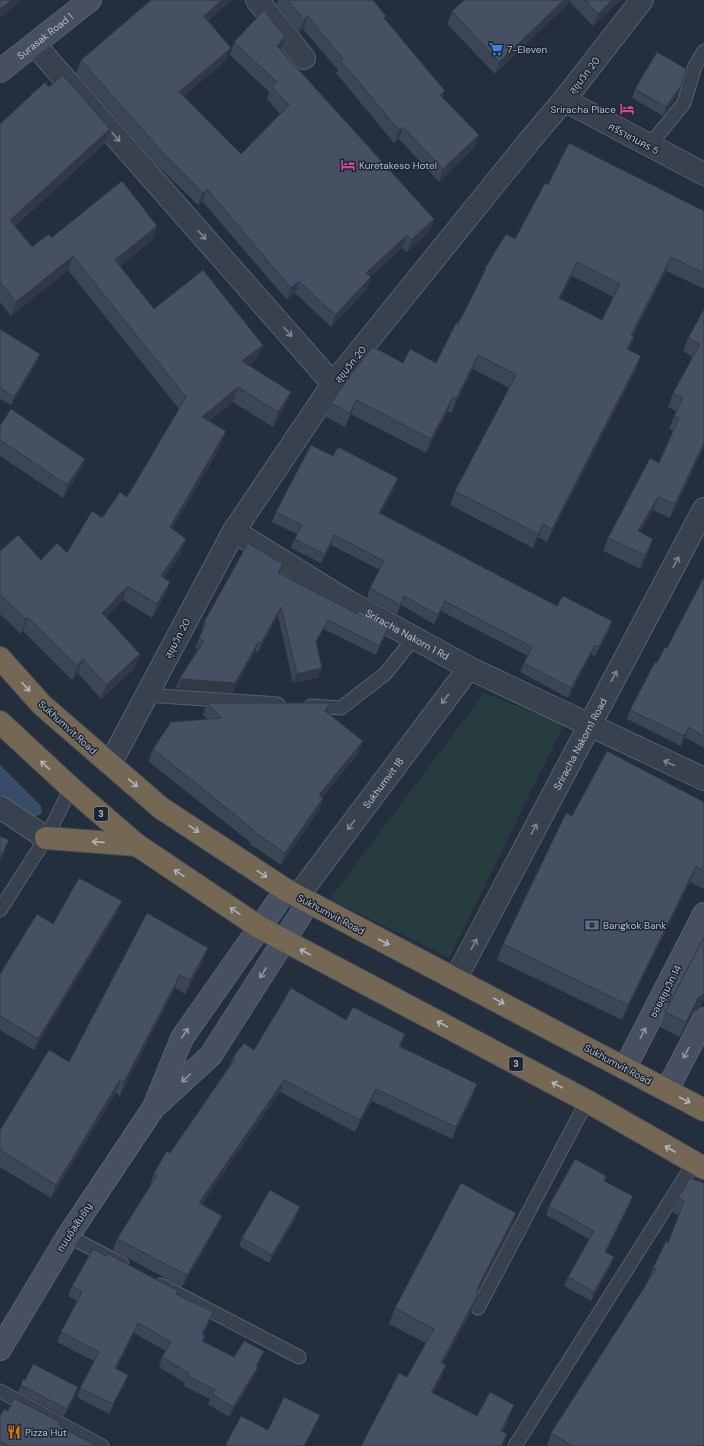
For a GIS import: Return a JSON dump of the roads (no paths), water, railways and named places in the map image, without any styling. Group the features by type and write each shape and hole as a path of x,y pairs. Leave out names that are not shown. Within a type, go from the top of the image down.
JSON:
{"highway":[{"name":"Sukhumvit Road","path":"0,658 42,705 161,808 297,896 456,978 704,1110"},
{"name":"3","path":"0,722 71,788 137,845 259,927 587,1102 699,1165"},
{"path":"46,838 137,845"}],"main road":[{"name":"Surasak Road 1","path":"0,71 35,45 90,0"},
{"name":"ถนนอัสสัมชัญ","path":"0,1349 68,1236 154,1107 182,1038 259,927 297,896"},
{"name":"ถนนอัสสัมชัญ","path":"154,1107 211,1055 284,941 297,896"},
{"name":"ซอยสุขุมวิท 14","path":"625,1068 704,914"},
{"path":"667,1090 704,1019"}],"street":[{"path":"257,0 304,58"},
{"name":"สุขุมวิท 20","path":"110,764 234,531 334,384 530,140 564,100 642,0"},
{"path":"35,45 334,384"},
{"name":"ศรีราชานคร 5","path":"564,100 704,174"},
{"name":"Sriracha Nakorn1 Road","path":"456,978 588,725 704,509"},
{"name":"Sriracha Nakorn 1 Rd","path":"234,531 347,601 469,668 704,779"},
{"name":"Sukhumvit 18","path":"297,896 469,668"},
{"path":"0,807 46,838"}],"lane":[{"path":"649,146 684,103 700,68 704,51"},
{"path":"146,695 341,708 385,674 414,638"},
{"path":"0,910 46,838 71,788"},
{"path":"478,1308 587,1102"},
{"path":"515,1446 699,1165"},
{"path":"68,1236 131,1269"},
{"path":"152,1280 299,1357"},
{"path":"0,1391 102,1446"}],"water":[{"path":"0,765 41,806 42,812 40,815 34,816 0,794"}],"place":[{"name":"7-Eleven","path":"496,49"},
{"name":"Sriracha Place","path":"627,109"},
{"name":"Kuretakeso Hotel","path":"348,165"},
{"name":"Bangkok Bank","path":"592,925"},
{"name":"Pizza Hut","path":"14,1432"}]}
